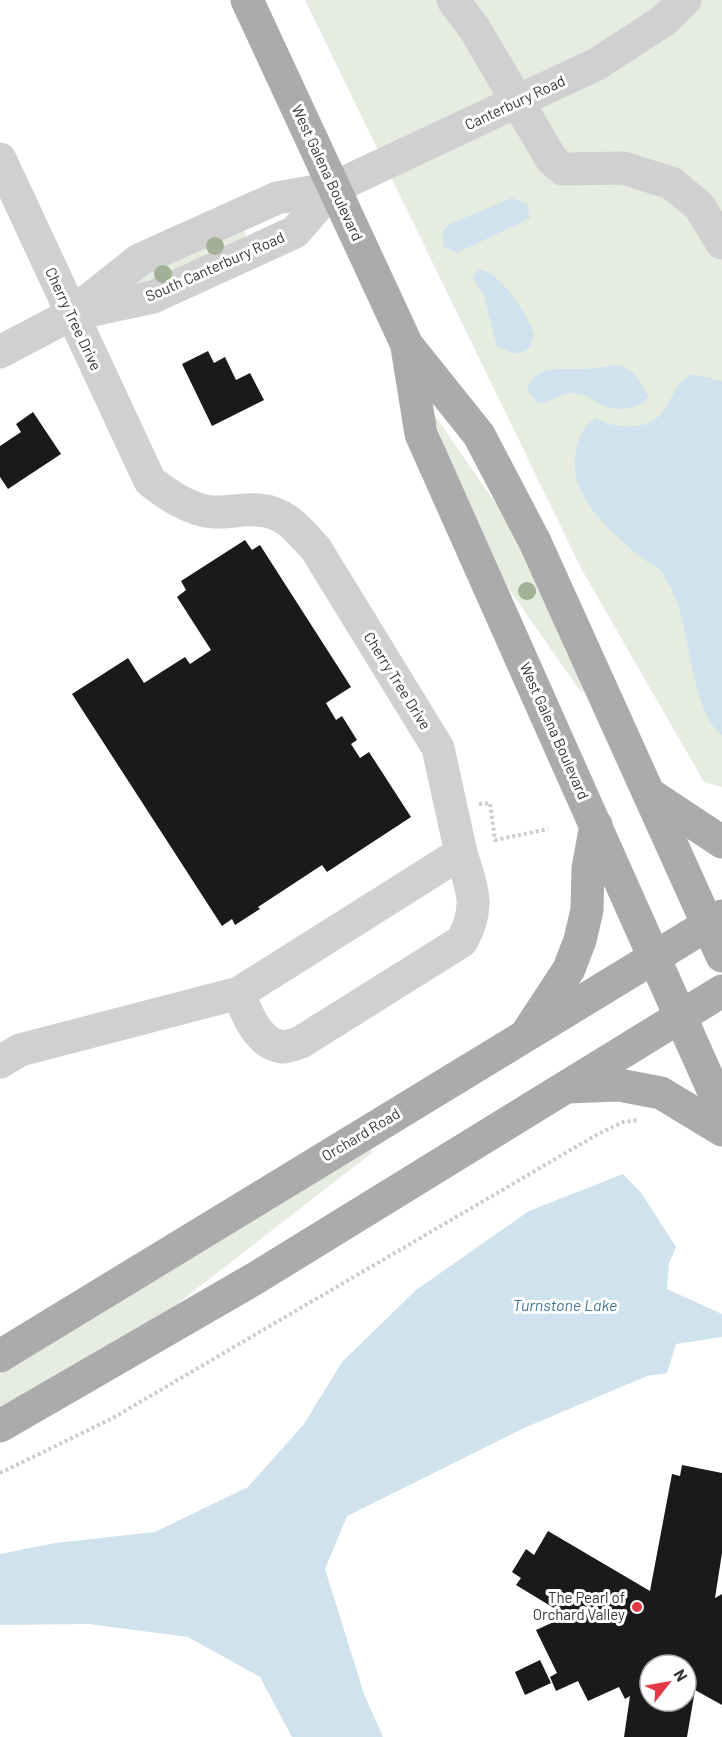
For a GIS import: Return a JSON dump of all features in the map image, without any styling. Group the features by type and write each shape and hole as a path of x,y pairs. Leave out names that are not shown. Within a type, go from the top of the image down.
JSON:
{"main road":[{"name":"West Galena Boulevard","path":"248,0 406,345 479,435 535,542 651,795 716,920 722,956"},
{"name":"West Galena Boulevard","path":"406,345 421,434 722,1110"},
{"path":"651,795 722,842"},
{"path":"526,1034 569,969 580,939 587,910 588,868 596,825"},
{"name":"Orchard Road","path":"0,1356 716,920"},
{"path":"0,1426 254,1279 722,991"},
{"path":"562,1088 619,1085 661,1093 722,1130"}],"street":[{"path":"453,0 469,19 546,150 563,169 623,168 671,183 699,206 722,243"},
{"name":"Canterbury Road","path":"333,188 597,64 663,21 686,0"},
{"name":"Cherry Tree Drive","path":"0,159 70,315 150,481 190,507 213,512 256,509 275,513 294,526 316,549 438,747 461,853 475,898 471,925 462,941 301,1042 283,1047 267,1042 246,1014 239,993"},
{"path":"0,352 70,315 139,260 277,198 333,188"},
{"path":"0,1062 20,1050 239,993 461,853"}],"path":[{"path":"476,805 490,803 495,840 548,829"},
{"path":"0,1473 111,1419 598,1134 622,1122 644,1119"}],"shaded area":[{"path":"305,0 722,0 722,787 704,782 582,570"},
{"path":"242,229 246,234 244,239 140,286 137,278"},
{"path":"431,410 517,534 588,690 581,692 483,552"},
{"path":"370,1148 373,1152 168,1311 0,1408 0,1374"}],"water":[{"path":"512,198 527,204 530,218 457,253 443,246 443,231 450,224"},
{"path":"478,270 486,271 494,277 520,306 534,336 528,350 515,354 497,346 484,296 473,278"},
{"path":"616,365 632,372 643,386 648,397 639,405 622,409 610,408 583,394 574,393 538,403 527,391 531,382 542,372"},
{"path":"693,374 722,381 722,735 712,724 704,709 673,592 661,571 617,536 593,510 577,480 575,464 581,434 595,418 620,426 647,424 661,414 682,381"},
{"name":"Turnstone Lake","path":"623,1174 642,1194 676,1247 669,1263 667,1289 722,1314 722,1337 676,1344 667,1373 647,1376 524,1428 347,1516 325,1569 364,1694 383,1737 292,1737 260,1677 188,1637 89,1624 0,1625 0,1554 55,1543 155,1532 248,1487 304,1424 342,1362 416,1290 529,1211"}],"building":[{"path":"208,351 214,363 225,357 236,380 250,373 264,400 212,426 182,364"},
{"path":"33,412 61,454 8,489 0,477 0,446 21,432 16,424"},
{"path":"245,540 252,550 260,545 351,687 326,703 336,720 342,716 357,740 351,744 360,758 369,752 411,817 327,872 322,865 235,925 232,919 222,926 72,694 128,658 144,683 185,657 190,664 211,650 177,597 186,590 181,581"},
{"name":"The Pearl of Orchard Valley","path":"682,1465 722,1473 722,1553 715,1598 722,1594 722,1705 698,1692 698,1653 638,1653 638,1713 691,1713 687,1737 624,1737 630,1696 625,1699 619,1687 588,1701 578,1681 556,1691 550,1677 557,1673 536,1630 567,1616 516,1585 521,1578 512,1572 526,1549 534,1555 548,1531 650,1591 672,1474 680,1476"},
{"path":"540,1660 551,1683 525,1695 515,1672"}],"place":[{"name":"The Pearl of Orchard Valley","path":"637,1607"}]}
